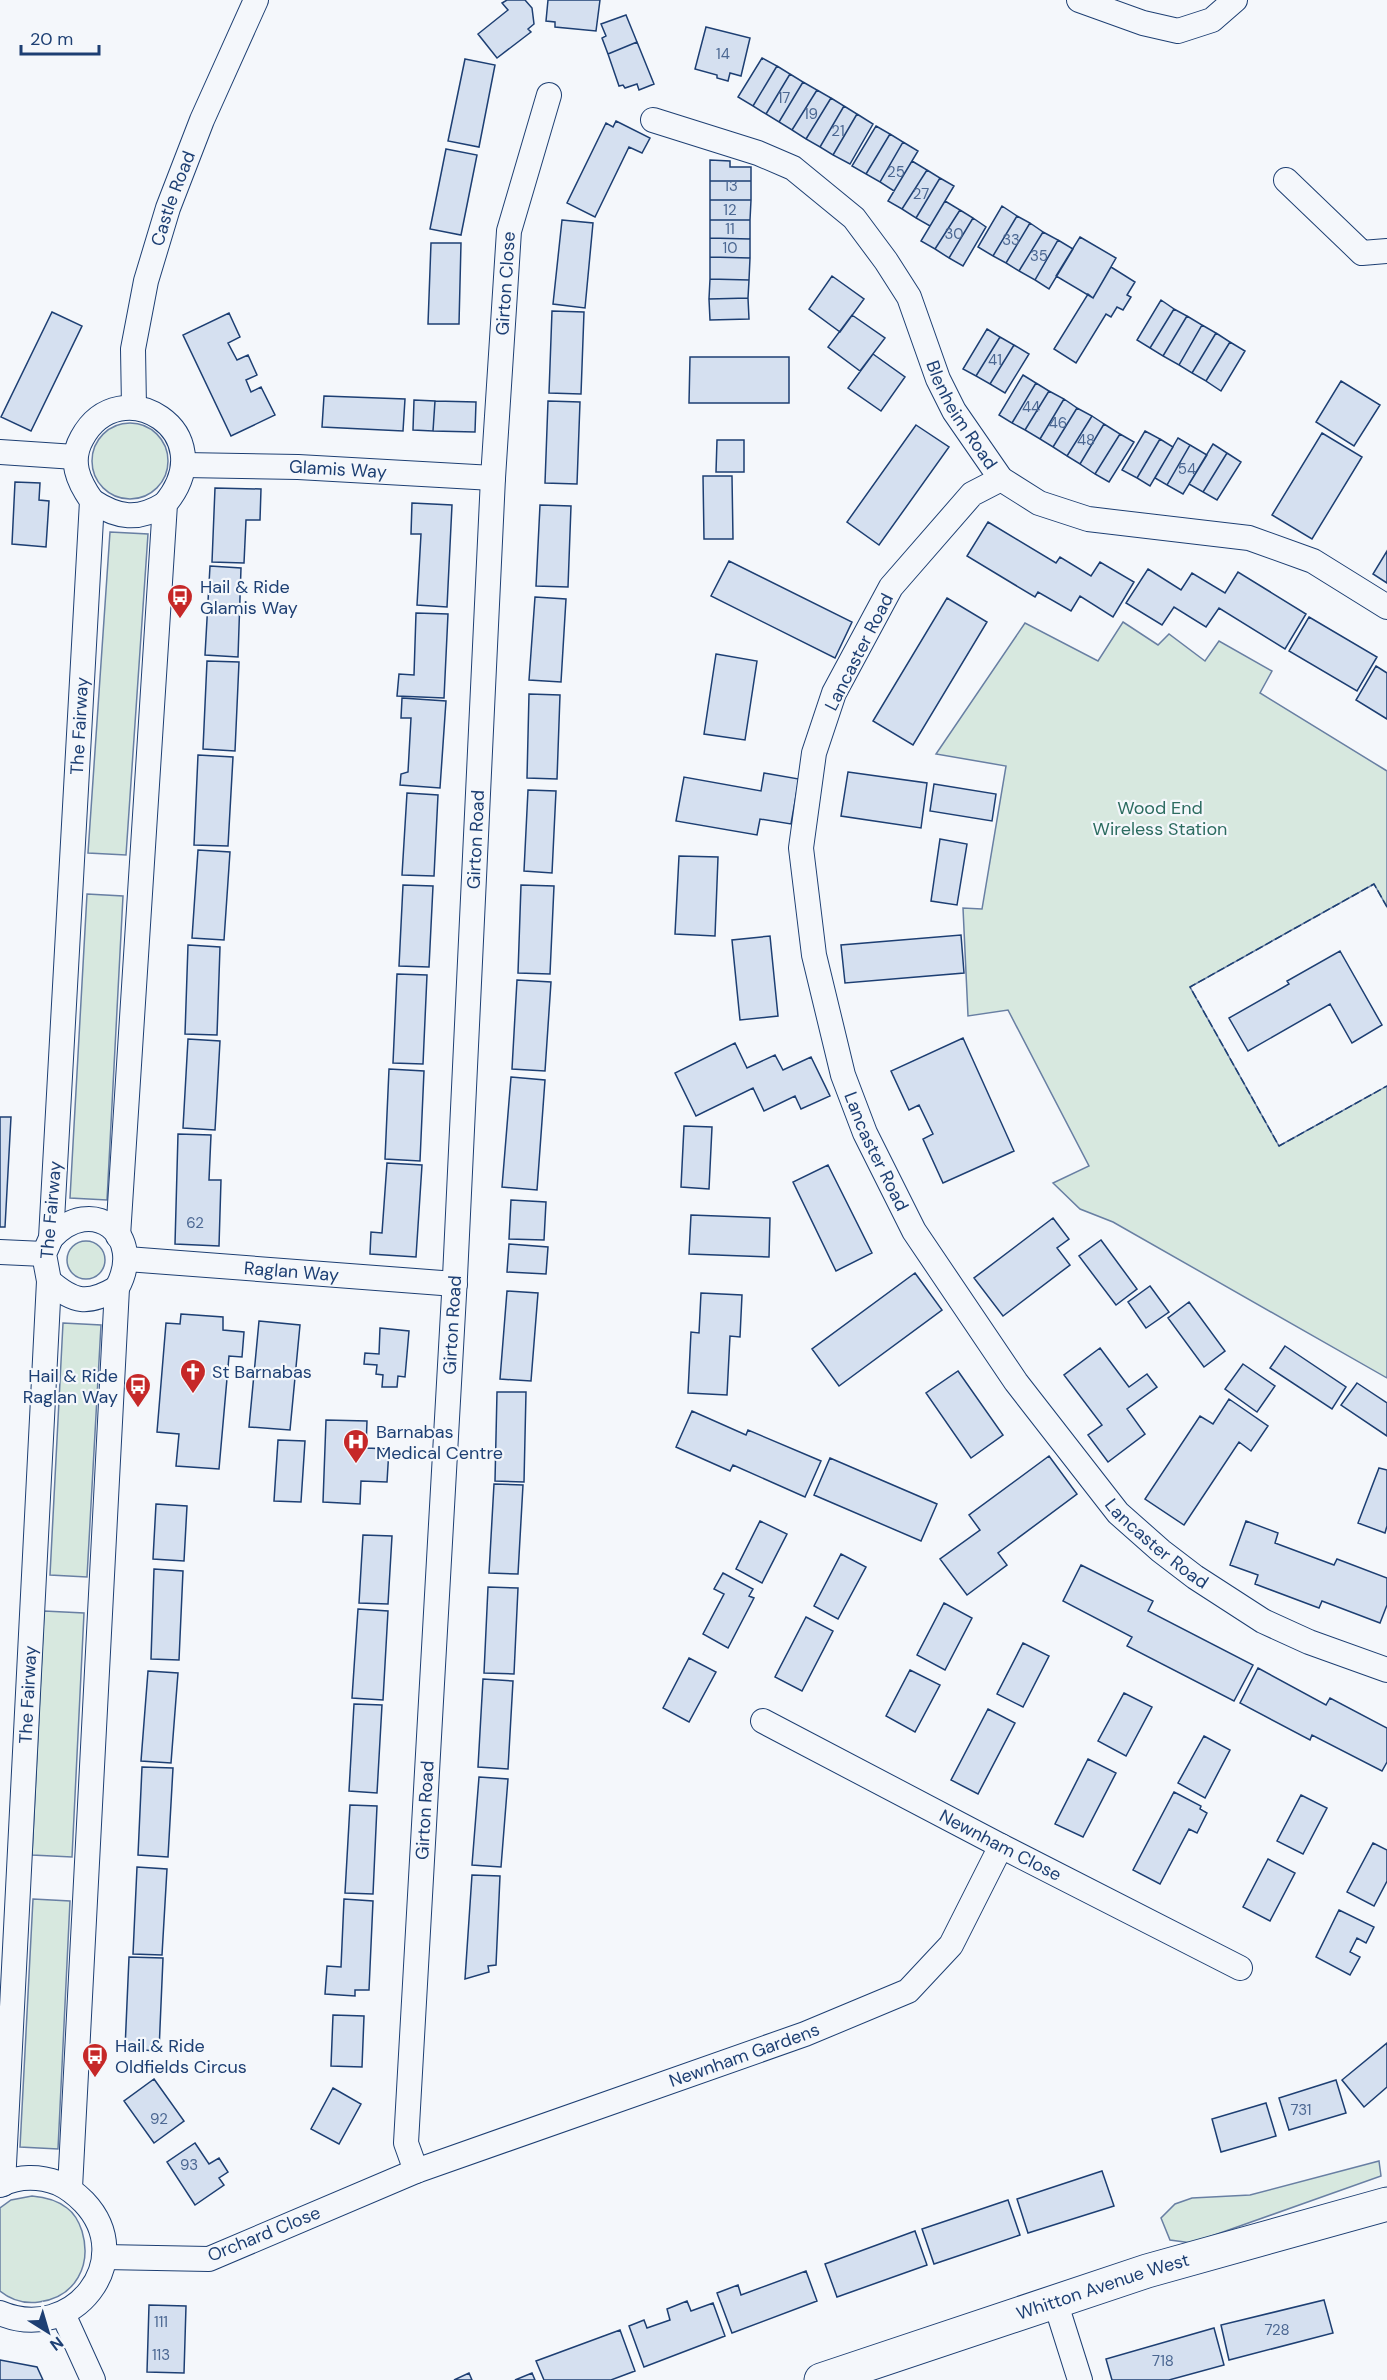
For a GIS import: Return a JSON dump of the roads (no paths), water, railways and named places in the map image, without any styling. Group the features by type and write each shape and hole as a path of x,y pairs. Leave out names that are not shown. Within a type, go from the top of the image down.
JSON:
{"main road":[{"name":"Whitton Avenue West","path":"821,2380 1147,2271 1387,2204"}],"street":[{"name":"Castle Road","path":"134,408 133,349 146,281 168,208 202,120 256,0"},
{"path":"1079,0 1143,23 1178,31 1212,20 1235,0"},
{"name":"Girton Close","path":"493,478 509,231 549,95"},
{"name":"Blenheim Road","path":"653,120 758,153 793,168 854,218 909,297 938,379 954,411 1001,478 1039,503 1088,519 1249,537 1313,561 1387,606"},
{"path":"1286,180 1362,253 1387,251"},
{"path":"134,408 150,411 160,416 174,429 182,446 184,465 176,490 165,504 155,510 129,517 110,513 92,501 79,482 75,457 78,445 87,429 99,417 116,409 134,408"},
{"path":"0,452 75,457"},
{"name":"Glamis Way","path":"184,465 298,467 493,478"},
{"name":"Girton Road","path":"416,2171 406,2143 455,1284 493,478"},
{"name":"Lancaster Road","path":"1001,478 972,494 891,587 834,693 814,753 801,848 814,955 843,1075 865,1133 914,1231 1016,1382 1118,1513 1195,1577 1263,1621 1309,1642 1387,1670"},
{"name":"The Fairway","path":"1,2184 49,1281 47,1246 92,501"},
{"path":"118,1236 165,504"},
{"path":"0,1252 47,1246 61,1227 73,1220 84,1218 99,1220 118,1236 125,1245 127,1259 123,1278 117,1288 70,2188"},
{"name":"Raglan Way","path":"127,1259 455,1284"},
{"path":"49,1281 66,1296 79,1300 99,1298 117,1288"},
{"name":"Newnham Close","path":"763,1721 1239,1968"},
{"name":"Newnham Gardens","path":"416,2171 805,2034 908,1991 951,1945 1001,1846"},
{"name":"Orchard Close","path":"104,2257 209,2259 416,2171"},
{"path":"0,2313 30,2322 63,2314 85,2298 99,2275 104,2257 103,2236 95,2214 70,2188 45,2178 20,2178 1,2184"},
{"path":"1055,2301 1080,2380"},
{"path":"63,2314 93,2380"}],"place":[{"name":"Hail & Ride Glamis Way","path":"180,620"},
{"name":"St Barnabas","path":"193,1395"},
{"name":"Hail & Ride Raglan Way","path":"138,1409"},
{"name":"Barnabas Medical Centre","path":"356,1465"},
{"name":"Hail & Ride Oldfields Circus","path":"95,2079"}],"park label":[{"name":"Wood End Wireless Station","path":"1160,818"}]}
